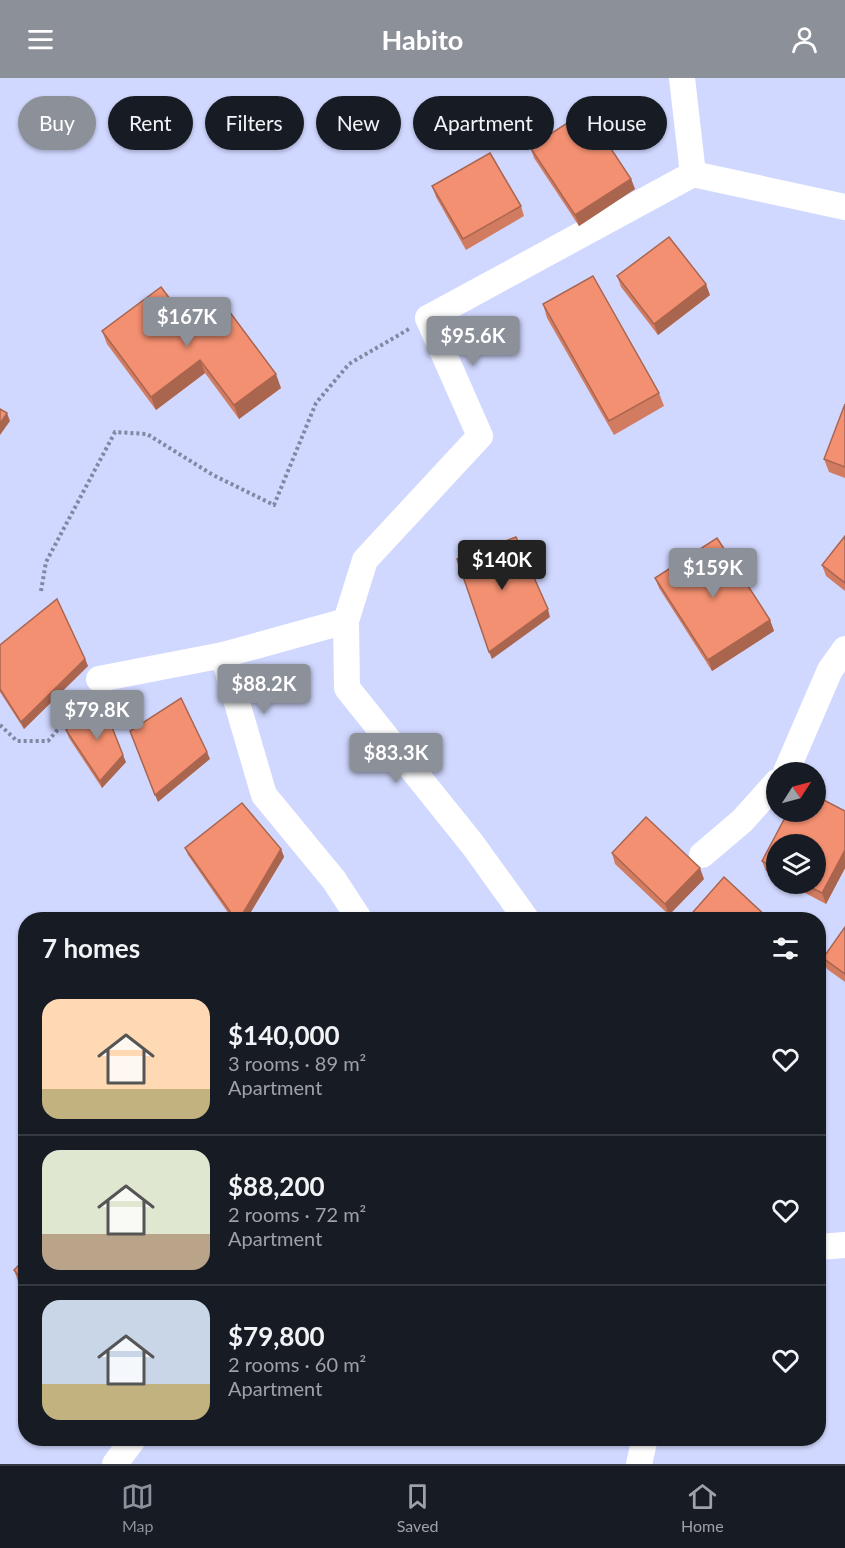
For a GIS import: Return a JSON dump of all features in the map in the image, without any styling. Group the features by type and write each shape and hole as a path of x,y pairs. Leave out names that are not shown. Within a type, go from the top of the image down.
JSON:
{"street":[{"path":"682,78 693,174"},
{"path":"521,912 474,845 347,688 346,621 365,560 480,436 428,318 693,174 845,207"},
{"path":"99,679 223,655 346,621"},
{"path":"790,762 830,670 845,649"},
{"path":"223,655 264,795 334,880 355,912"},
{"path":"702,855 742,821 766,794"},
{"path":"826,1246 845,1245"},
{"path":"115,1464 128,1446"},
{"path":"639,1464 643,1446"}],"path":[{"path":"40,591 46,562 116,432 147,434 213,474 274,505 316,403 349,364 428,318"},
{"path":"0,725 17,741 48,741 76,711 99,679"}],"building":[{"path":"566,124 566,150 612,150 631,179 575,215 532,150 554,150 554,132"},
{"path":"490,153 521,206 463,239 432,186"},
{"path":"669,237 706,284 654,324 617,276"},
{"path":"593,276 659,393 609,421 543,304"},
{"path":"161,287 194,331 226,307 276,374 234,405 200,360 151,397 102,331"},
{"path":"845,404 845,467 824,459"},
{"path":"0,409 7,413 0,424"},
{"path":"845,536 845,583 822,565"},
{"path":"516,537 548,609 489,652 457,559"},
{"path":"717,538 770,620 708,660 655,578"},
{"path":"57,599 85,659 21,722 0,689 0,645"},
{"path":"181,698 207,752 155,795 130,731"},
{"path":"102,702 123,755 100,781 66,730"},
{"path":"826,801 845,811 845,850 826,886 826,834 776,834 783,822 826,822"},
{"path":"242,803 281,849 244,912 230,912 185,848"},
{"path":"646,817 700,868 665,904 612,853"},
{"path":"724,877 761,912 693,912"},
{"path":"845,927 845,974 826,960 826,954"}]}
